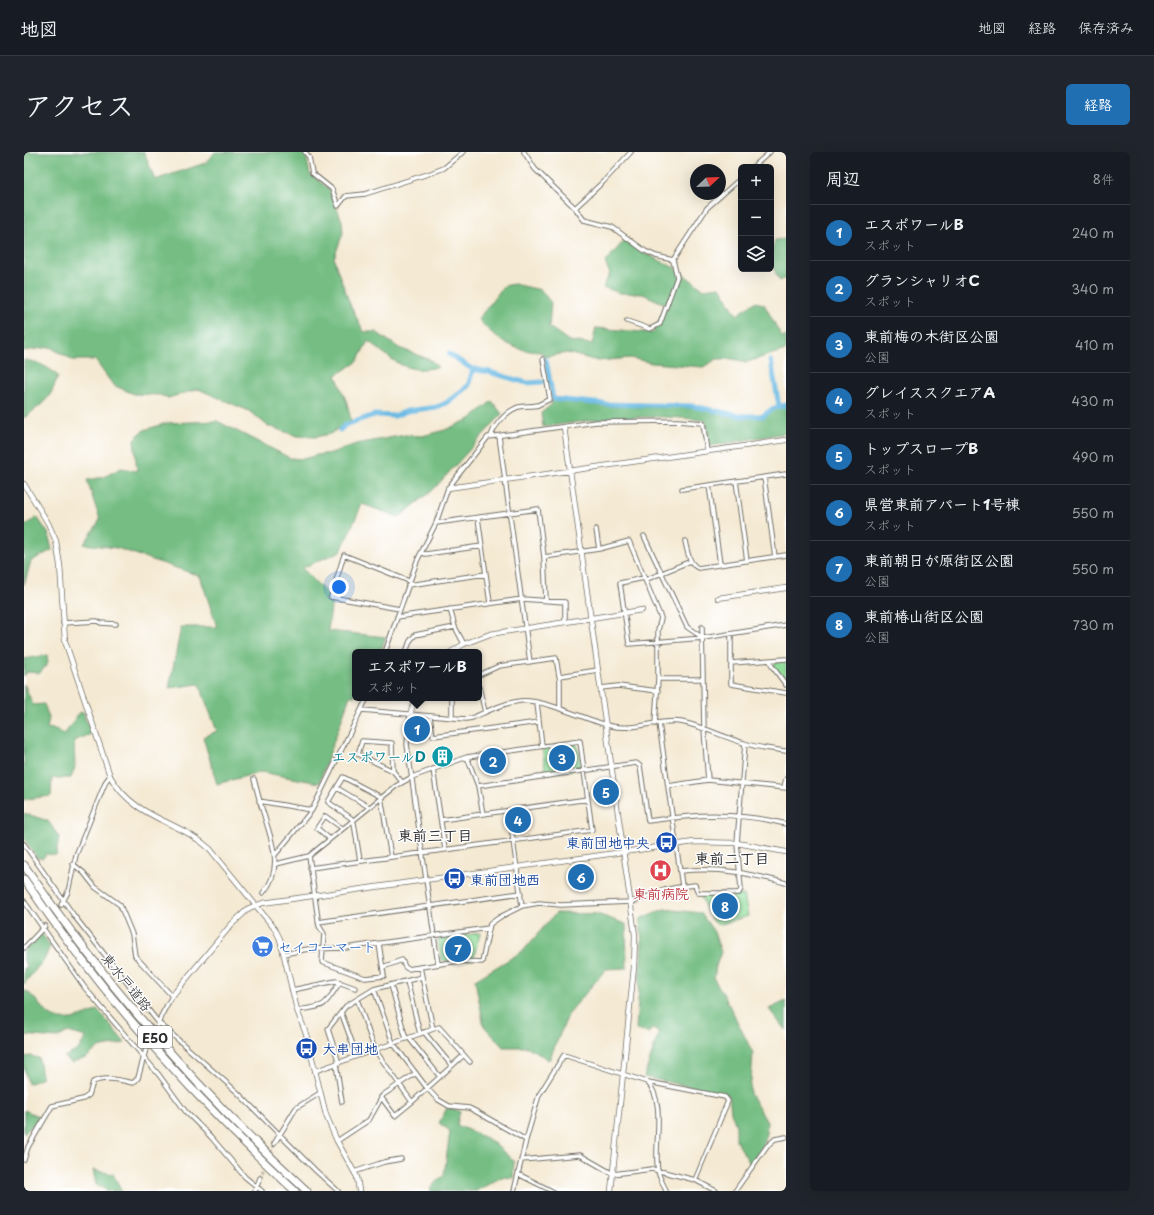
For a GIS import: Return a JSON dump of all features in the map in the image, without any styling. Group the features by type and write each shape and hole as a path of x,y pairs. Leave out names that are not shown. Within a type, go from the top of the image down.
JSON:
{"highway":[{"name":"東水戸道路","path":"24,865 86,952 148,1030 232,1120 307,1191"},
{"name":"東水戸道路","path":"24,879 80,957 157,1051 226,1126 295,1191"}],"street":[{"path":"305,152 309,157 312,173 332,189 338,206 346,196 365,194 444,168 463,152"},
{"path":"524,152 535,169 575,208 581,217 588,222 612,227 645,251 656,256 673,260"},
{"path":"575,208 604,182 631,152"},
{"path":"756,164 770,152"},
{"path":"628,321 650,329 660,324 677,277 673,260 707,208 738,181"},
{"path":"491,436 492,431 512,410 516,408 538,405 550,399 543,359"},
{"path":"385,649 409,583 436,523 448,488 488,437 596,422 678,421 703,423 707,451"},
{"path":"564,427 624,852 635,948 611,1191"},
{"path":"499,436 530,662"},
{"path":"448,488 786,440"},
{"path":"682,489 786,474"},
{"path":"764,477 775,557"},
{"path":"736,481 747,561"},
{"path":"24,485 48,523 56,541 60,565 63,623 69,654 110,776 121,792 133,805 205,844 275,929 284,954 297,1010 306,1034 320,1093 337,1141 354,1172 359,1191"},
{"path":"709,485 720,564"},
{"path":"436,523 538,509 544,557 546,600"},
{"path":"478,518 490,603"},
{"path":"596,529 599,549"},
{"path":"644,536 687,627 703,638"},
{"path":"544,557 599,549 629,541 661,618 658,643 657,723 673,817 682,886"},
{"path":"685,541 691,562 698,568 786,555"},
{"path":"422,552 426,554 482,546"},
{"path":"400,609 331,597 344,555 409,583 486,574"},
{"path":"691,562 662,574 620,583 629,644 658,643 703,638 786,625"},
{"path":"718,598 786,588"},
{"path":"397,616 522,599 565,602 565,622"},
{"path":"450,609 455,627 464,644"},
{"path":"456,649 464,644 490,634 642,610"},
{"path":"63,623 97,621 101,623 116,624"},
{"path":"702,626 704,730 708,780"},
{"path":"407,649 410,641 415,635 455,627"},
{"path":"731,634 731,684 786,693"},
{"path":"482,674 499,666 556,658 560,676 560,709"},
{"path":"731,663 770,661 786,658"},
{"path":"770,661 786,685"},
{"path":"560,676 598,670"},
{"path":"658,679 703,679"},
{"path":"601,688 618,686 658,691"},
{"path":"482,700 485,712"},
{"path":"275,855 312,810 366,701"},
{"path":"414,701 410,715 407,744 438,964"},
{"path":"452,701 452,718"},
{"path":"362,710 430,717 472,718 510,702 526,701 560,709 606,725 629,728 657,723 680,722 745,744 786,751"},
{"path":"537,703 542,746"},
{"path":"430,717 433,736 539,722"},
{"path":"276,864 309,856 381,797 402,782 412,777 467,757 580,740 592,830 310,868"},
{"path":"393,771 392,743 362,741 358,754 393,771 402,782"},
{"path":"383,967 402,960 405,967 408,969 459,961 482,962 490,924 522,906 539,903 561,905 642,901 659,892 682,886 695,885 698,893 738,893 742,890 737,843 745,744"},
{"path":"467,757 478,786 483,814"},
{"path":"478,786 638,764 648,821 703,814 739,816 786,824"},
{"path":"433,769 445,849"},
{"path":"61,905 70,885 73,864 106,781 110,776"},
{"path":"360,861 353,820 328,802 344,777 381,797"},
{"path":"254,779 275,855 276,864 270,886 263,893"},
{"path":"668,786 708,780 785,788 786,779"},
{"path":"337,788 369,807"},
{"path":"381,797 391,857"},
{"path":"441,820 588,799"},
{"path":"259,801 312,810"},
{"path":"510,810 522,906"},
{"path":"330,839 317,828 324,816 342,828"},
{"path":"156,1031 158,1022 172,996 241,914 256,905 314,895 677,844 705,842 737,843 786,852"},
{"path":"24,844 64,901 158,1022 237,1092 278,1135 338,1191"},
{"path":"309,856 318,922 324,934 322,962 356,975 370,978 384,976 379,944"},
{"path":"73,864 84,873 95,887 120,905 132,934 135,956 172,996"},
{"path":"680,871 708,869 739,871 786,883"},
{"path":"318,922 521,893"},
{"path":"24,901 44,927 81,983 143,1057 186,1112 211,1137 245,1176 262,1191"},
{"path":"24,948 44,927"},
{"path":"284,954 308,949 379,944 489,928"},
{"path":"420,967 433,1029"},
{"path":"342,1102 337,1063 328,1029 346,1006 374,989 422,977"},
{"path":"292,990 336,981 355,988"},
{"path":"407,981 420,1034"},
{"path":"297,1010 322,1007 326,1004 340,982"},
{"path":"391,985 407,1038 440,1077"},
{"path":"374,989 393,1043 437,1099 450,1106 473,1110 526,1140"},
{"path":"357,999 375,1050 412,1102"},
{"path":"341,1012 357,1056"},
{"path":"315,1071 439,1027 470,1062"},
{"path":"424,1032 452,1066"},
{"path":"24,1160 26,1147 52,1106 83,1099 89,1095 93,1082 98,1079 109,1078 133,1083 138,1078 146,1049"},
{"path":"381,1097 395,1116 464,1055"},
{"path":"514,1191 526,1140 539,1095 564,1055 647,1082 725,1097 728,1101 695,1180"},
{"path":"337,1141 369,1120 381,1097 416,1073"},
{"path":"647,1082 653,1092 658,1116 658,1170 666,1191"},
{"path":"274,1144 278,1135 296,1108 320,1093"},
{"path":"735,1191 767,1146 774,1139 786,1137"},
{"path":"521,1160 580,1155 613,1174 626,1174 640,1170 658,1170 695,1180 716,1191"},
{"path":"354,1172 384,1162 401,1159"},
{"path":"518,1174 552,1191"},
{"path":"255,1191 260,1178"}],"green space":[{"path":"24,152 144,152 155,180 205,163 215,152 302,152 306,156 310,174 329,189 342,221 343,233 334,258 351,307 364,332 376,332 399,348 431,360 438,367 416,369 408,367 393,360 368,341 357,362 336,375 347,403 351,420 330,434 315,437 297,436 268,426 249,411 198,389 168,398 160,395 134,394 113,385 95,360 73,360 50,347 24,351"},
{"path":"786,239 786,278 780,281 774,270 775,240"},
{"path":"625,240 644,253 675,268 703,289 720,287 737,315 755,302 764,304 782,337 786,335 786,350 747,362 733,359 717,359 703,367 652,363 630,358 598,361 567,353 544,357 541,352 521,349 505,343 478,319 504,286 514,284 541,290 551,303 549,327 569,341 592,344 596,328 653,333 667,305 643,294 620,293 603,287 610,274 605,262"},
{"path":"24,360 42,365 58,376 47,399 24,418"},
{"path":"552,400 605,406 697,408 742,418 763,417 773,410 786,406 786,433 710,446 706,421 686,418 645,417 604,419 543,427 541,413 551,405"},
{"path":"492,401 502,414 432,491 399,517 362,504 341,551 302,568 332,599 328,631 386,637 381,649 352,649 352,696 350,696 319,783 261,772 217,784 203,737 217,731 199,684 169,688 181,627 217,627 200,576 117,548 84,544 100,520 87,480 104,477 121,468 137,471 134,439 144,430 167,423 217,421 290,458 303,459 331,453 356,444 405,435 422,436 445,430 470,419"},
{"path":"37,517 48,533 52,550 31,561 24,585 24,527"},
{"path":"47,655 48,663 40,673 27,672 24,676 24,659"},
{"path":"786,661 786,681 774,666 775,663"},
{"path":"24,684 33,705 44,704 49,718 47,728 58,730 64,735 79,713 83,712 91,734 74,741 75,767 71,778 52,778 51,796 26,799 24,801"},
{"path":"577,744 582,767 579,769 546,774 542,748"},
{"path":"24,813 48,821 59,837 56,855 46,854 43,858 37,858 24,838"},
{"path":"703,895 744,895 748,916 718,925 708,912 701,897"},
{"path":"664,909 701,913 714,932 721,952 716,966 714,979 724,995 753,1053 750,1094 767,1122 765,1142 750,1164 736,1140 736,1126 731,1112 729,1095 644,1077 659,1033 652,1028 649,1033 636,1030 642,943 640,919"},
{"path":"556,913 597,914 626,924 627,968 606,969 569,1013 549,1060 528,1047 503,1047 484,1026 475,980 523,951"},
{"path":"480,933 473,960 441,960 439,938"},
{"path":"42,934 50,946 45,958 24,984 24,968 27,968 24,961 24,951"},
{"path":"24,990 33,997 46,1012 58,1019 72,1019 98,1010 125,1043 98,1048 86,1058 71,1063 64,1057 78,1050 86,1037 68,1032 57,1038 24,1035"},
{"path":"786,1001 786,1031 769,1009"},
{"path":"31,1056 39,1058 42,1078 28,1084 24,1068 24,1057"},
{"path":"447,1108 460,1111 457,1125 490,1140 514,1161 513,1178 502,1177 476,1191 431,1191 430,1188 444,1175 450,1131 439,1123"},
{"path":"24,1110 40,1117 24,1134"},
{"path":"93,1170 113,1174 122,1191 106,1191 105,1189 96,1185"}],"waterway":[{"path":"449,354 472,369 489,372 527,383 543,382"},
{"path":"546,360 553,399 605,404 692,406 741,416 763,416 772,409 786,405"},
{"path":"771,361 779,406"},
{"path":"340,430 345,425 374,415 395,416 407,411 437,407 446,403 468,386 472,373 476,369"}],"tunnel":[{"path":"45,926 61,905"},
{"path":"260,1178 274,1144"}],"place":[{"name":"エスポワールB","path":"417,729"},
{"name":"エスポワールD","path":"442,756"},
{"name":"東前梅の木街区公園","path":"562,758"},
{"name":"グランシャリオC","path":"493,761"},
{"name":"トップスロープB","path":"606,792"},
{"name":"グレイススクエアA","path":"518,820"},
{"name":"東前団地中央","path":"666,842"},
{"name":"東前病院","path":"661,871"},
{"name":"県営東前アパート1号棟","path":"581,877"},
{"name":"東前団地西","path":"455,879"},
{"name":"東前椿山街区公園","path":"725,906"},
{"name":"セイコーマート","path":"263,946"},
{"name":"東前朝日が原街区公園","path":"458,949"},
{"name":"大串団地","path":"307,1048"}],"district":[{"name":"東前三丁目","path":"435,834"},
{"name":"東前二丁目","path":"732,857"}]}
